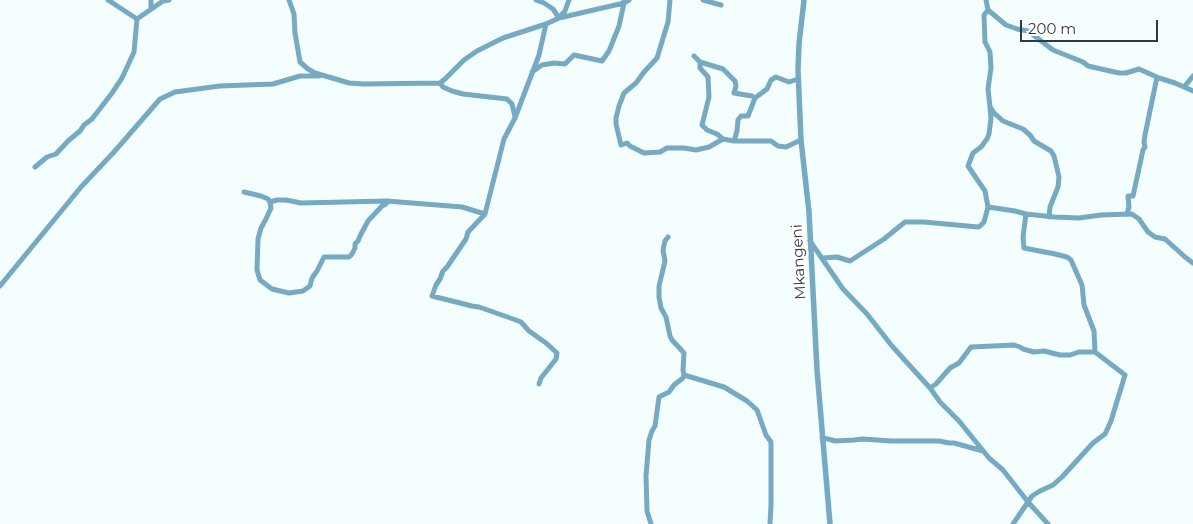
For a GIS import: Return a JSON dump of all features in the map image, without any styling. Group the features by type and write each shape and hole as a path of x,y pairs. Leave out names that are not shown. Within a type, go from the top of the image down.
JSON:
{"street":[{"path":"108,0 138,19"},
{"path":"151,0 151,9"},
{"path":"35,167 47,157 56,154 92,119 122,78 134,52 138,19 163,1 169,0"},
{"path":"289,0 294,14 300,62 315,73 357,84 440,83 464,60 503,38 559,18 626,1 619,26 609,51 602,61 574,55 565,64 542,65 532,72"},
{"path":"536,0 553,8 559,18"},
{"path":"559,18 565,11 569,0"},
{"path":"670,0 668,22 657,58 636,83 624,93 619,106 616,124 621,145 626,143 644,153 660,152 667,148 696,150 709,147 723,139"},
{"path":"703,0 721,5"},
{"name":"Mkangeni","path":"804,0 799,44 798,79 801,140 809,212 817,370 830,524"},
{"path":"986,0 988,10 1006,25 1028,31 1053,50 1083,62 1088,66 1119,73 1139,69 1193,91"},
{"path":"823,258 837,257 850,261 884,239 905,222 978,227 984,222 988,207 985,191 968,166 973,153 981,147 989,134 991,118 988,89 991,68 990,52 986,42 984,15 988,10"},
{"path":"539,384 541,378 556,359 557,353 529,331 521,322 480,307 432,296 443,272 468,232 485,214 504,139 516,118 539,55 546,24"},
{"path":"694,56 700,62 723,69 735,81 734,93 755,98"},
{"path":"700,62 700,68 708,77 709,97 702,125 723,139 734,141 771,141 778,146 786,148 801,140"},
{"path":"0,286 81,187 160,99 175,92 211,87 274,84 300,76 327,76"},
{"path":"1184,87 1193,76"},
{"path":"734,141 738,120 741,116 748,116 755,98 767,89 771,80 776,77 789,82 798,79"},
{"path":"1126,214 1129,207 1128,196 1132,196 1142,150 1145,147 1145,135 1157,77"},
{"path":"440,83 443,87 463,94 507,99 512,104 516,118"},
{"path":"990,107 1003,121 1022,129 1034,141 1051,151 1059,176 1058,187 1048,217"},
{"path":"244,192 261,196 270,202 271,208 258,239 258,275 260,280 272,289 289,293 303,291 310,286 312,278 324,257 349,256 352,254 355,244 368,221 387,201"},
{"path":"270,202 276,200 301,203 387,201 462,207 485,214"},
{"path":"988,207 1048,217 1079,218 1132,214 1139,219 1148,232 1155,237 1165,239 1193,263"},
{"path":"1026,214 1023,237 1024,248 1062,255 1071,260 1082,285 1084,305 1094,331 1095,352"},
{"path":"651,524 647,511 646,482 649,440 655,426 659,397 669,392 684,375 684,353 670,336 659,297 659,286 665,261 663,250 668,237"},
{"path":"810,241 843,289 871,318 892,346 930,388 940,402 960,421 1048,524"},
{"path":"930,388 950,368 958,363 971,347 1014,345 1023,350 1044,351 1060,355 1095,352 1125,375 1111,421 1105,434 1093,443 1053,485 1032,496 1013,524"},
{"path":"684,375 724,387 747,401 757,410 766,435 771,442 770,524"},
{"path":"822,438 835,441 863,438 940,441 984,451"}]}
